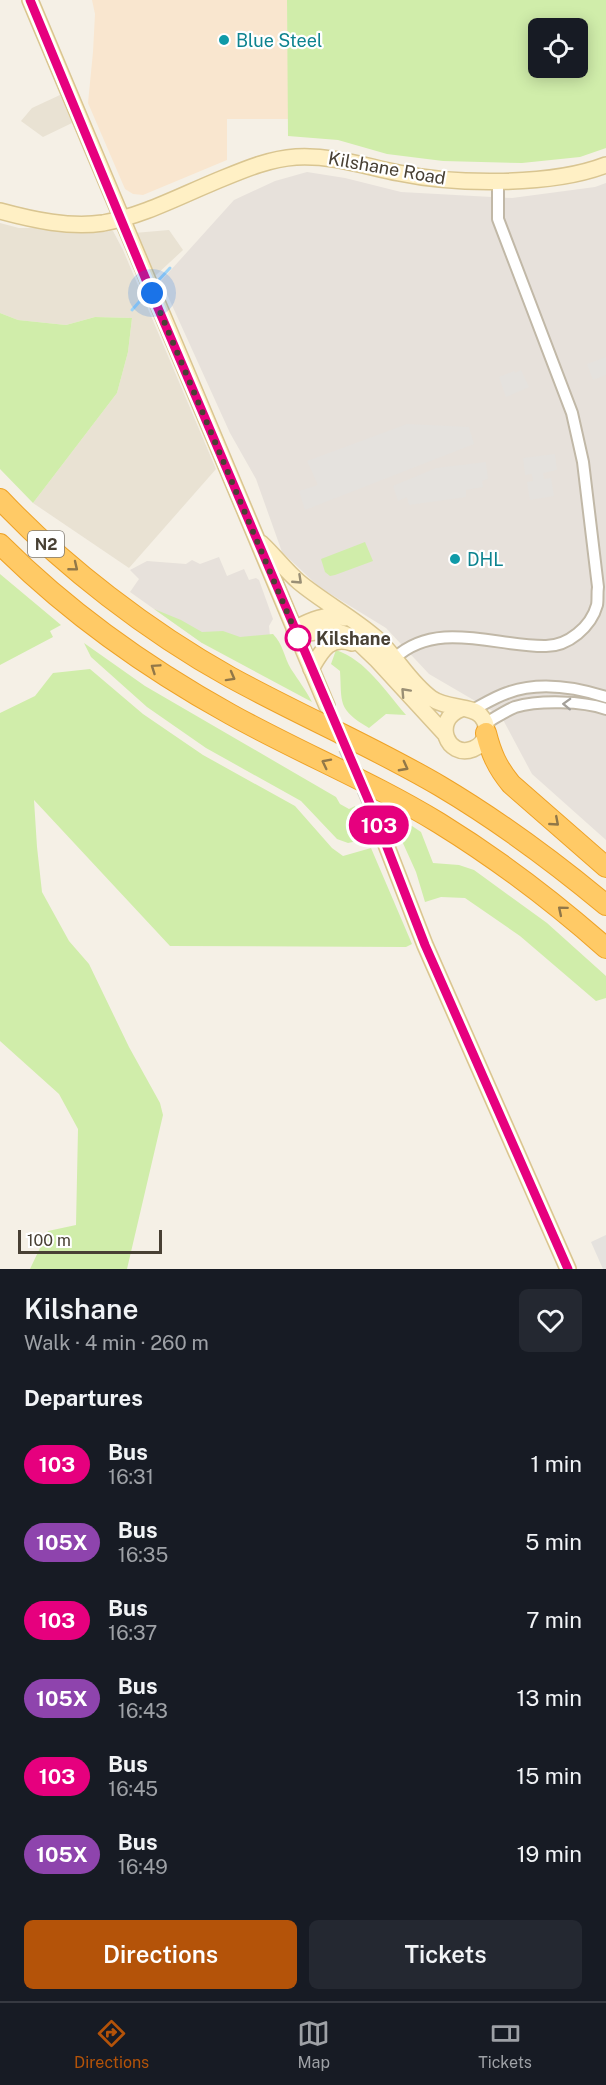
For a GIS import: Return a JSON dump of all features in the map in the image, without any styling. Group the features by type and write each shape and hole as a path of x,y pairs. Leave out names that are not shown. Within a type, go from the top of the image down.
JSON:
{"highway":[{"name":"N2","path":"0,499 55,552 172,641 228,676 446,790 530,845 606,905"},
{"name":"N2","path":"0,544 64,602 122,646 173,680 230,714 439,823 514,873 606,948"},
{"path":"486,728 493,758 511,784 606,867"}],"main road":[{"path":"30,0 120,219 327,706"},
{"name":"Kilshane Road","path":"0,211 44,221 76,224 102,223 148,209 271,160 295,157 340,159 400,174 431,178 498,180 554,179 591,171 606,165"},
{"path":"256,539 297,580 363,627 395,658 429,697 440,703 467,709 483,717 486,728 480,745 466,750 453,746 445,734 353,637 333,630 308,633 294,629"},
{"path":"294,629 314,619 327,616 348,618"},
{"path":"311,669 325,646 335,641 347,641 363,647"},
{"path":"445,734 447,720 455,711 467,709"},
{"path":"373,811 425,945 568,1269"}],"street":[{"path":"395,658 409,648 433,640 452,637 538,646 565,642 580,632 590,620 597,605 597,587 579,438 572,413 498,219 498,180"},
{"path":"467,709 507,693 535,687 570,688 606,696"},
{"path":"486,728 505,712 530,704 568,703 606,709"}],"shaded area":[{"path":"92,0 287,0 289,119 227,119 227,160 143,195 133,194 125,189 88,103 95,14"},
{"path":"60,95 72,123 43,137 21,121 32,108"},
{"path":"307,172 345,178 401,192 512,198 595,187 606,183 606,840 532,774 501,716 429,674 386,628 319,587 282,552 256,479 230,433 161,281 234,200 275,181"},
{"path":"0,223 19,228 104,228 113,231 216,469 129,568 33,503 117,393 128,352 132,318 95,317 66,325 18,320 0,313"},
{"path":"169,230 183,250 155,276 134,233"},
{"path":"606,357 606,375 593,380 587,364"},
{"path":"521,370 529,387 506,397 499,377"},
{"path":"407,424 469,427 474,444 305,510 299,491 318,485 307,461"},
{"path":"555,454 557,470 543,473 544,479 551,478 554,496 530,500 527,482 533,481 532,474 525,475 523,458"},
{"path":"486,462 488,479 482,481 483,487 466,490 466,497 409,505 407,497 398,501 393,486 436,468"},
{"path":"219,557 227,576 244,569 249,580 256,578 259,580 273,619 269,626 270,637 202,643 130,592 139,579 130,570 147,561 186,564 192,560 200,564"},
{"path":"606,1235 606,1269 603,1269 591,1242"}],"green space":[{"path":"287,0 606,0 606,148 580,157 522,163 443,161 387,154 338,140 288,136"},
{"path":"0,313 18,320 66,325 95,317 132,318 128,352 117,393 33,503 0,469"},
{"path":"365,542 373,561 335,575 330,576 325,572 321,559"},
{"path":"0,574 61,625 50,631 53,637 0,665"},
{"path":"154,609 202,632 223,631 240,637 273,634 312,702 202,643"},
{"path":"84,643 145,686 336,797 340,804 349,809 355,806 359,829 367,839 348,843 337,839 301,801 206,748 147,707 91,657"},
{"path":"336,650 357,661 366,669 406,715 386,714 369,728 351,716 343,704 340,671 331,664"},
{"path":"90,669 143,714 203,755 295,806 332,848 343,856 371,848 412,944 406,947 170,946 34,800 42,892 69,941 89,964 129,1047 160,1103 163,1115 127,1269 30,1269 48,1231 76,1225 78,1129 59,1094 0,1041 0,713 35,696 53,673"},
{"path":"388,810 421,832 433,863 459,865 474,870 547,923 606,976 606,998 596,1001 520,936 465,898 441,897 425,902 416,872"}],"waterway":[{"path":"155,284 170,268"},
{"path":"132,310 147,293"}],"tunnel":[{"path":"327,706 373,811"}],"bus line":[{"name":"103","path":"30,0 149,287 373,811 425,945 568,1269"}],"place":[{"name":"Blue Steel","path":"224,40"},
{"name":"DHL","path":"455,559"},
{"name":"Kilshane","path":"298,638"}],"route":[{"path":"152,293 298,638"}]}
